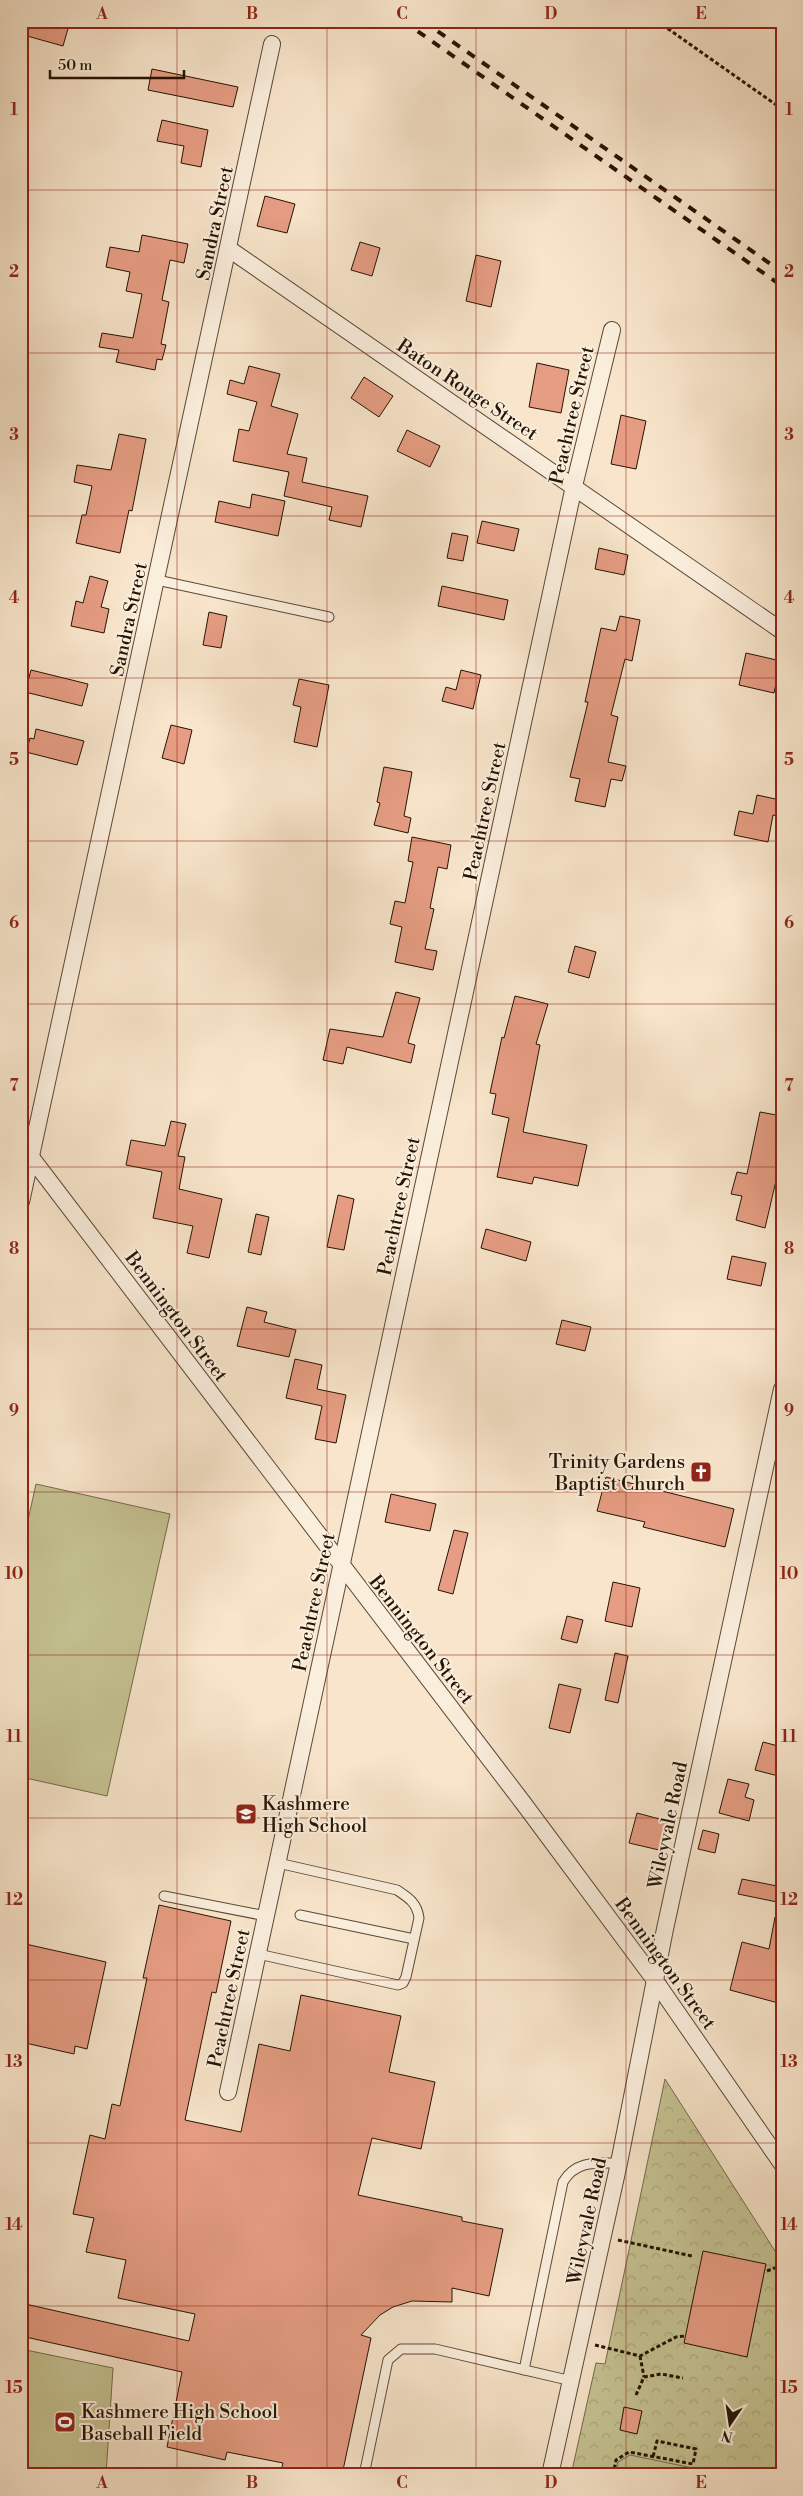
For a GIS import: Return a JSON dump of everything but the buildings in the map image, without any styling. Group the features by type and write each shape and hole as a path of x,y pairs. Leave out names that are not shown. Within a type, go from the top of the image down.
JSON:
{"street":[{"name":"Sandra Street","path":"21,1202 26,1150 157,580 272,44"},
{"name":"Baton Rouge Street","path":"229,249 782,631"},
{"name":"Peachtree Street","path":"228,2092 574,486 612,330"},
{"name":"Bennington Street","path":"26,1150 524,1804 654,1979 782,2164"},
{"name":"Wileyvale Road","path":"550,2475 619,2164 654,1979 782,1389"}],"lane":[{"path":"157,580 329,618"},
{"path":"258,1954 398,1985 403,1983 406,1977 418,1918 418,1908 411,1899 397,1890 278,1863"},
{"path":"164,1896 266,1916"},
{"path":"300,1915 414,1939"},
{"path":"524,2370 563,2182 569,2172 579,2166 594,2163 619,2164"},
{"path":"364,2475 388,2360 401,2349 436,2349 572,2381"}],"path":[{"path":"657,21 782,109"},
{"path":"626,2242 692,2256"},
{"path":"767,2271 782,2265"},
{"path":"604,2347 640,2356 676,2337 685,2336"},
{"path":"636,2395 644,2377 640,2356"},
{"path":"644,2377 661,2374 683,2378"},
{"path":"613,2475 616,2460 629,2452 693,2464 696,2449 657,2441 653,2456"}],"green space":[{"path":"36,1484 170,1514 107,1796 21,1777 21,1552"},
{"path":"665,2079 782,2262 782,2475 571,2475 596,2363 605,2364"},
{"name":"Kashmere High School Baseball Field","path":"21,2349 113,2368 106,2475 21,2475"},
{"path":"630,2455 726,2475 615,2475 618,2462"}],"railway":[{"path":"403,21 782,286"},
{"path":"423,21 782,272"}],"place":[{"name":"Trinity Gardens Baptist Church","path":"701,1472"},
{"name":"Kashmere High School","path":"246,1814"},
{"name":"Kashmere High School Baseball Field","path":"65,2422"}]}
